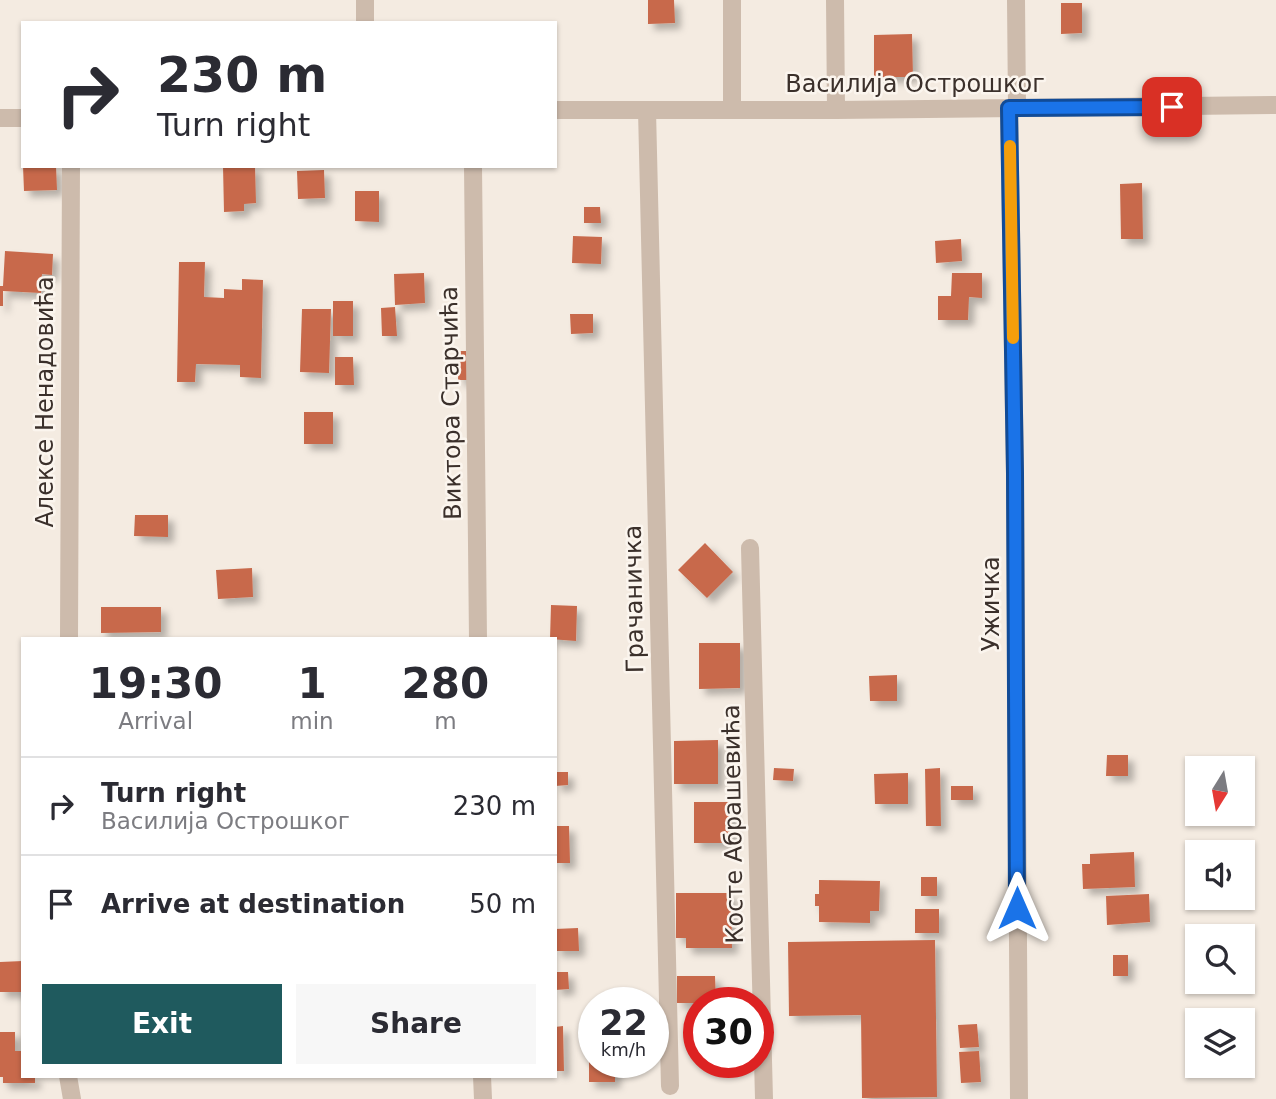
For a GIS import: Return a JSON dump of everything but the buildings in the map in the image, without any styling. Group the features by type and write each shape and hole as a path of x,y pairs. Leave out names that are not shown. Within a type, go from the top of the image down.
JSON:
{"street":[{"path":"365,0 365,21"},
{"path":"732,0 732,110"},
{"path":"835,0 836,110"},
{"name":"Ужичка","path":"1016,0 1013,108 1019,1099"},
{"name":"Василија Острошког","path":"557,110 1276,105"},
{"name":"Грачаничка","path":"647,110 670,1086"},
{"path":"0,118 21,118"},
{"name":"Алексе Ненадовића","path":"69,637 71,168"},
{"name":"Виктора Старчића","path":"473,168 478,637"},
{"name":"Косте Абрашевића","path":"750,548 764,1099"},
{"path":"68,1078 72,1099"},
{"path":"482,1078 482,1099"}],"slow traffic":[{"path":"1010,146 1013,338"}],"route":[{"path":"1017,908 1015,473 1009,108 1172,107"}]}
